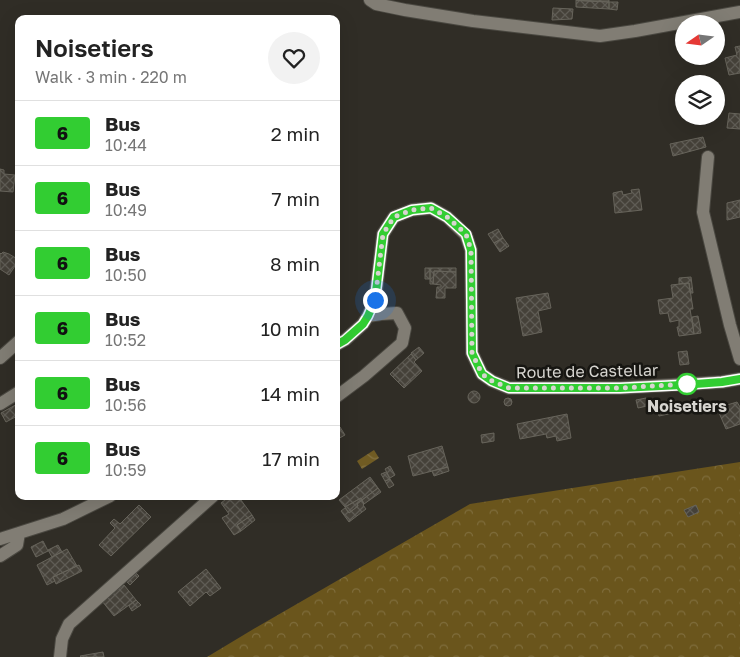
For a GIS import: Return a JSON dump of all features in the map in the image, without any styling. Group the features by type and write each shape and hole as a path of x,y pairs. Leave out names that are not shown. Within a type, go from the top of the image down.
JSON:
{"street":[{"path":"370,0 376,4 405,10 473,21 600,36 740,12"},
{"path":"708,157 703,212 740,359"},
{"name":"Route de Castellar","path":"340,343 363,324 375,300 383,234 394,217 412,210 431,208 447,217 466,234 471,250 472,353 482,374 492,381 509,388 610,388 722,382 740,379"},
{"path":"340,395 402,343 405,328 397,313 368,316"},
{"path":"0,358 15,345"},
{"path":"0,404 15,395"},
{"path":"0,539 63,519 102,500"},
{"path":"60,657 62,640 69,624 209,500"},
{"path":"0,556 17,545 19,533"}],"green space":[{"path":"740,462 740,657 207,657 470,504"}],"water":[{"path":"374,450 379,458 362,469 357,461"}],"building":[{"path":"576,0 609,2 609,9 576,7"},
{"path":"576,0 609,0 609,2 584,1"},
{"path":"609,2 618,2 617,10 609,9"},
{"path":"553,8 573,9 572,19 552,20"},
{"path":"740,46 740,73 729,75 725,58 737,55 735,47"},
{"path":"729,113 740,114 740,129 727,128"},
{"path":"703,137 706,147 673,156 670,144"},
{"path":"0,169 4,170 4,174 15,175 13,192 0,191"},
{"path":"639,189 642,210 615,213 613,193 622,191 623,195 632,193 631,190"},
{"path":"740,200 740,217 727,220 727,203"},
{"path":"498,229 503,238 494,243 488,234"},
{"path":"503,238 509,246 500,252 494,243"},
{"path":"3,252 15,258 15,266 9,275 0,269 1,254"},
{"path":"425,268 430,268 430,279 425,279"},
{"path":"430,268 456,268 456,272 434,271 433,284 430,284"},
{"path":"434,271 456,272 456,288 445,288 445,298 436,298 437,287 441,287 441,285 433,284"},
{"path":"691,277 693,293 690,293 689,283 679,284 679,278"},
{"path":"689,283 693,309 690,309 694,334 679,336 677,327 679,327 679,320 670,322 668,313 660,314 658,300 673,298 671,285"},
{"path":"548,293 551,308 538,311 542,332 523,336 516,298"},
{"path":"698,316 701,333 694,334 692,317"},
{"path":"419,347 424,353 416,360 411,353"},
{"path":"687,351 689,364 680,365 678,352"},
{"path":"411,354 416,360 414,362 422,371 404,388 390,374"},
{"path":"474,391 480,397 474,403 468,397"},
{"path":"508,398 512,402 508,406 504,402"},
{"path":"646,398 647,406 638,408 636,400"},
{"path":"737,402 740,407 740,424 726,429 717,408"},
{"path":"672,404 673,413 659,416 657,407"},
{"path":"15,405 15,417 6,422 1,413"},
{"path":"567,414 571,438 557,441 556,436 547,438 546,434 520,439 517,424"},
{"path":"340,427 345,435 340,438"},
{"path":"494,433 494,441 482,443 481,435"},
{"path":"442,446 448,467 413,476 408,456"},
{"path":"390,466 395,475 390,478 385,469"},
{"path":"448,467 449,471 434,476 432,471"},
{"path":"386,472 390,479 385,481 381,474"},
{"path":"370,477 378,488 362,500 361,498 345,507 340,499"},
{"path":"390,479 394,485 389,488 385,481"},
{"path":"378,488 381,492 364,504 362,500"},
{"path":"361,498 362,500 357,504 358,506 349,513 345,507"},
{"path":"225,500 241,500 252,515 237,525 241,531 234,535 222,518 229,514 221,503"},
{"path":"362,500 366,509 349,522 341,511 345,508 349,513"},
{"path":"139,505 151,517 111,556 99,545 115,528 110,523 114,519 120,524"},
{"path":"696,505 699,512 688,517 684,510"},
{"path":"252,515 255,520 241,531 237,525"},
{"path":"43,541 48,551 36,557 31,547"},
{"path":"58,545 62,552 52,557 48,550"},
{"path":"67,549 77,566 53,577 55,581 47,585 37,565"},
{"path":"79,565 82,571 56,584 53,577"},
{"path":"206,569 221,588 210,596 206,592 190,606 178,592"},
{"path":"134,571 139,576 130,585 125,580"},
{"path":"124,585 136,600 114,616 102,601"},
{"path":"136,600 141,605 132,611 129,606"},
{"path":"103,652 104,657 80,656"}],"bus line":[{"name":"6","path":"340,343 363,324 375,300 383,234 394,217 412,210 431,208 447,217 466,234 471,250 472,353 482,374 492,381 509,388 620,388 682,385 740,379"}],"place":[{"name":"Noisetiers","path":"687,384"}],"route":[{"path":"375,300 383,234 394,217 412,210 431,208 447,217 466,234 471,250 472,353 482,374 492,381 509,388 620,388 687,384"}]}
